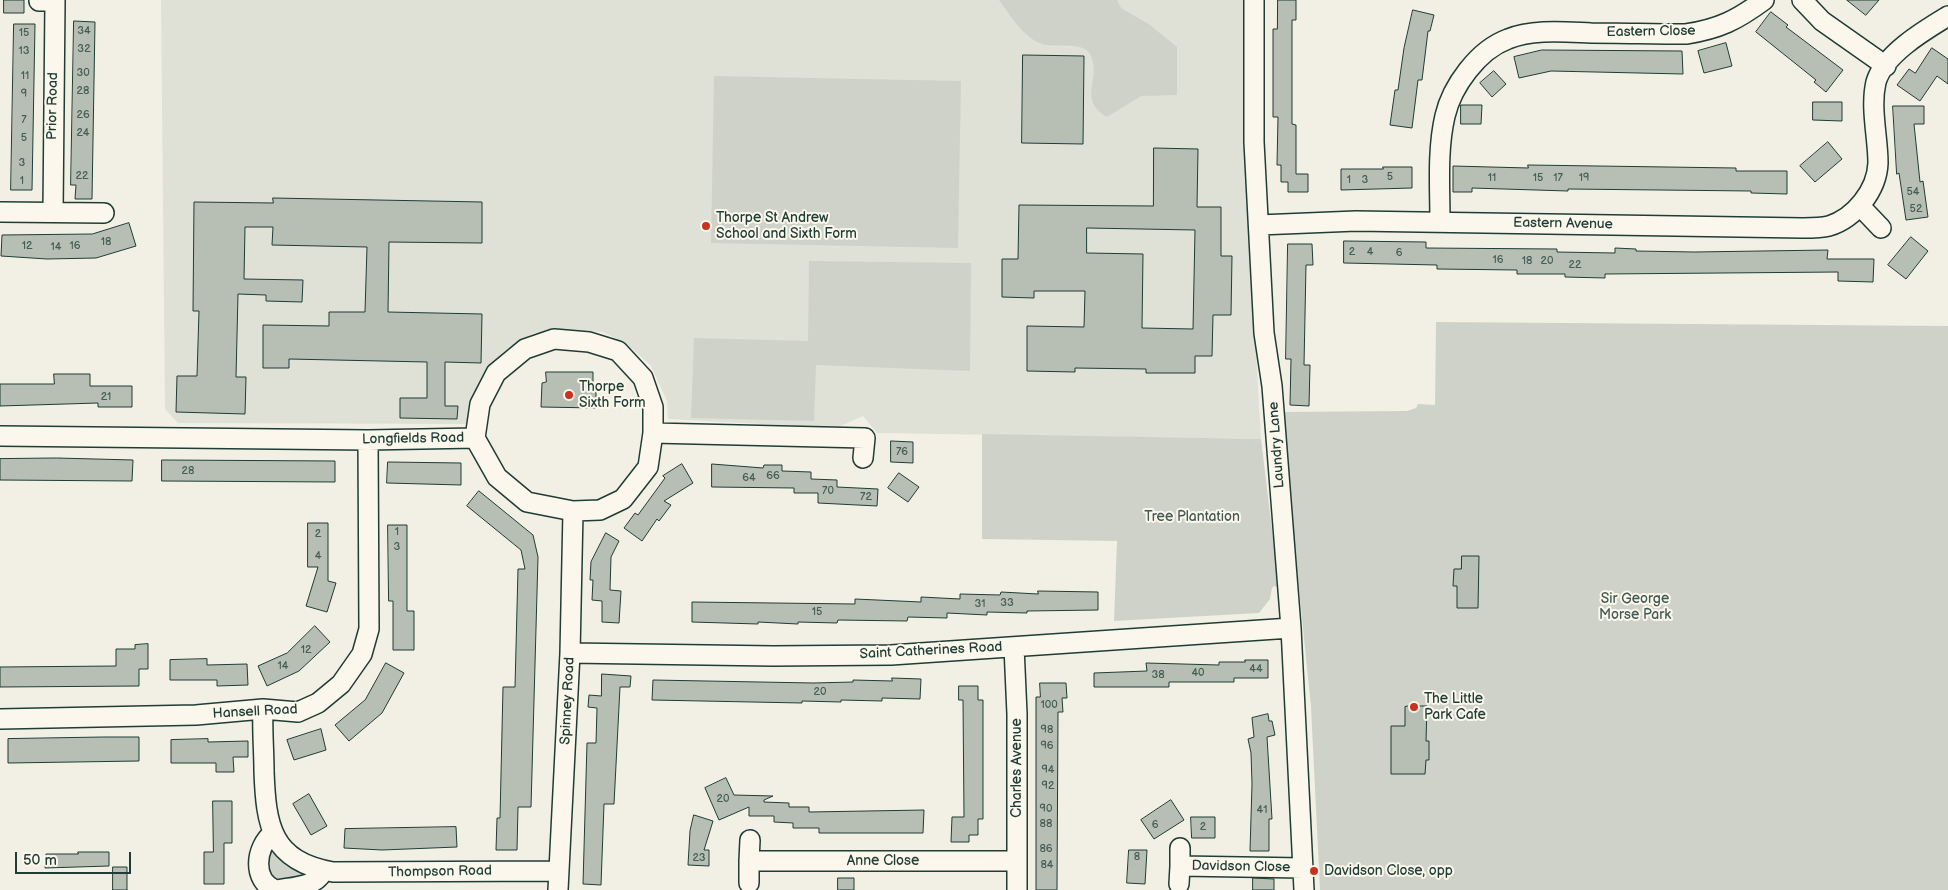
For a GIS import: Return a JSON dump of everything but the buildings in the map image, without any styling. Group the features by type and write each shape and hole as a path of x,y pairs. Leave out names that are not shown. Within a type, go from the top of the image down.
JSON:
{"street":[{"path":"39,1 70,0"},
{"name":"Laundry Lane","path":"1254,0 1254,142 1264,333 1272,386 1291,628 1304,890"},
{"name":"Eastern Close","path":"1440,222 1441,140 1445,115 1453,96 1471,66 1490,49 1507,39 1544,32 1686,34 1708,30 1733,22 1764,0"},
{"path":"1802,0 1822,21 1886,66"},
{"name":"Prior Road","path":"53,212 55,1"},
{"name":"Eastern Avenue","path":"1259,225 1356,221 1803,228 1828,226 1845,218 1860,206 1871,187 1878,165 1874,100 1876,82 1886,66 1906,45 1948,16"},
{"path":"1860,206 1881,228"},
{"path":"0,212 104,213"},
{"path":"475,438 480,404 496,373 525,349 554,339 589,342 618,351 643,378 653,408 653,433 867,431 863,458"},
{"name":"Longfields Road","path":"0,436 368,440 475,438 497,477 527,502 573,511 600,510 622,499 648,467 653,433"},
{"name":"Hansell Road","path":"0,719 196,715 263,710 298,712 318,703 341,684 362,654 368,629 368,440"},
{"name":"Spinney Road","path":"558,890 570,653 573,511"},
{"name":"Saint Catherines Road","path":"570,653 852,655 1014,647 1291,628"},
{"name":"Charles Avenue","path":"1014,647 1017,714 1018,890"},
{"name":"Thompson Road","path":"263,710 265,808 273,833 280,845 295,859 322,870 351,873 558,871"},
{"path":"273,833 262,846 258,869 260,879 266,886 276,890 314,882 320,877 322,870"},
{"path":"749,883 750,840"},
{"name":"Anne Close","path":"749,861 1017,861"},
{"name":"Davidson Close","path":"1180,866 1303,868"}],"shaded area":[{"name":"Thorpe St Andrew School and Sixth Form","path":"161,0 1243,0 1243,122 1261,439 877,433 863,416 836,428 668,419 667,401 651,366 627,344 603,332 571,330 534,333 507,349 486,369 466,424 178,423 165,409"}],"green space":[{"path":"999,0 1117,0 1121,8 1150,25 1177,47 1177,95 1141,96 1107,117 1093,103 1091,95 1094,72 1090,54 1086,50 1075,46 1048,45 1035,41 1018,25"},
{"path":"714,76 961,81 958,248 711,243"},
{"path":"809,261 971,263 970,371 816,365 814,421 691,418 694,338 808,341"},
{"name":"Sir George Morse Park","path":"1436,322 1948,326 1948,890 1320,890 1311,707 1281,412 1407,411 1416,408 1418,404 1435,405"},
{"name":"Tree Plantation","path":"982,434 1261,439 1279,588 1274,586 1272,588 1270,599 1259,613 1114,621 1117,541 982,539"},
{"path":"278,853 309,874 278,885 264,871 268,855"}],"place":[{"name":"Thorpe St Andrew School and Sixth Form","path":"706,226"},
{"name":"Thorpe Sixth Form","path":"569,395"},
{"name":"The Little Park Cafe","path":"1414,707"},
{"name":"Davidson Close, opp","path":"1314,871"}]}
